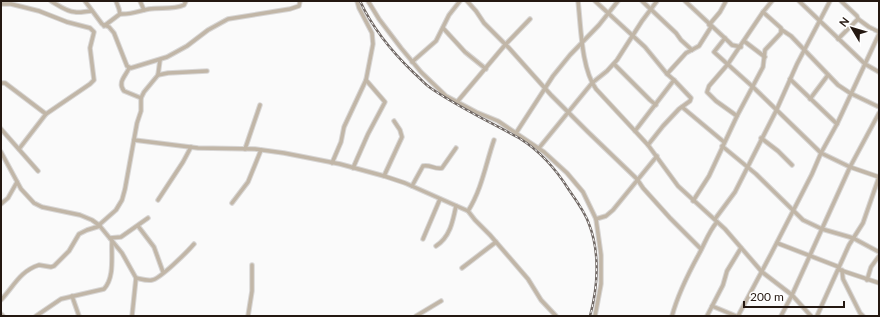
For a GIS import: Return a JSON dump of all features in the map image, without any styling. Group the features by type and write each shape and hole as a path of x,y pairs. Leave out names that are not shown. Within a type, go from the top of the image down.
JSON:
{"street":[{"path":"51,1 60,7 76,12 92,11"},
{"path":"84,1 104,26 114,32 123,57 129,68"},
{"path":"116,1 120,14"},
{"path":"140,1 144,10"},
{"path":"104,26 120,14 179,7 184,5 186,1"},
{"path":"129,68 160,60 187,46 208,30 228,19 296,7 300,4 300,1"},
{"path":"332,163 341,142 344,127 366,80 373,39 372,33 357,1"},
{"path":"368,1 412,62 446,96 476,112 498,121 539,148 555,161 583,192 596,219 601,255 601,284 595,316"},
{"path":"412,62 436,41 449,15 460,1"},
{"path":"466,1 476,11 484,23 545,88 637,179 643,188 670,218 701,249"},
{"path":"578,1 586,63 592,83 603,97 648,145 678,186 716,220 762,272 792,295 811,316"},
{"path":"595,1 645,48 667,74 691,98 690,101 682,107 656,134 648,145"},
{"path":"516,133 545,88 570,55 599,25 618,1"},
{"path":"642,1 651,8 692,50"},
{"path":"539,148 592,83 614,64 657,1"},
{"path":"685,1 732,45 740,47"},
{"path":"667,74 683,56 699,46 726,1"},
{"path":"737,116 716,101 707,92 713,81 728,64 772,1"},
{"path":"799,1 865,64 879,72"},
{"path":"672,316 701,249 716,220 735,192 776,111 819,20 830,1"},
{"path":"712,306 737,316 794,211 821,153 837,124 879,33 858,19 857,16 841,1"},
{"path":"1,4 11,4 39,11 93,30 90,48 94,80 46,114 19,150"},
{"path":"763,12 782,30 791,36 838,85 850,93 879,107"},
{"path":"457,102 505,45 530,19"},
{"path":"838,39 858,19"},
{"path":"443,28 466,52 486,69"},
{"path":"693,201 709,176 722,146 764,64 764,52 782,30"},
{"path":"725,38 714,52 753,87 776,111 821,153 850,167 879,177 863,223 853,238 817,316"},
{"path":"744,41 765,57"},
{"path":"1,300 23,273 39,265 54,266 69,251 79,234 100,225 116,210 122,200 125,189 141,111 141,98 158,75 160,60"},
{"path":"614,64 656,105"},
{"path":"160,66 167,73"},
{"path":"129,68 122,80 122,88 124,91 141,98"},
{"path":"158,75 167,73 207,71"},
{"path":"810,99 828,75"},
{"path":"790,79 837,124"},
{"path":"353,168 368,134 385,102 366,80"},
{"path":"635,131 674,80"},
{"path":"1,83 5,83 46,114"},
{"path":"245,149 260,105"},
{"path":"682,107 724,142"},
{"path":"781,316 850,167 879,113"},
{"path":"384,176 402,137 400,130 394,121"},
{"path":"1,129 38,171"},
{"path":"761,138 781,153 792,165"},
{"path":"134,140 191,147 261,150 300,156 384,176 412,186 468,211 528,279 542,300 556,316"},
{"path":"468,211 477,196 494,140"},
{"path":"722,146 747,167 803,220 822,229 853,238 879,252"},
{"path":"158,200 191,147"},
{"path":"412,186 423,166 438,169 442,168 456,148"},
{"path":"232,203 248,182 261,150"},
{"path":"1,152 17,182 25,194 34,203 42,207 80,215 92,220 100,225 126,257 136,278 132,316"},
{"path":"596,219 610,214 657,156"},
{"path":"1,204 8,198 17,182"},
{"path":"423,239 440,199"},
{"path":"436,246 444,239 451,227 456,206"},
{"path":"111,239 119,238 148,218"},
{"path":"138,226 154,247 163,272"},
{"path":"36,316 56,302 72,296 104,289 112,266 111,239"},
{"path":"462,268 496,242"},
{"path":"777,243 867,280 879,283"},
{"path":"136,278 154,280 176,262 194,244"},
{"path":"707,316 727,271 741,248"},
{"path":"867,280 871,267 879,256"},
{"path":"248,316 252,292 252,265"},
{"path":"840,269 843,280 863,316"},
{"path":"72,296 79,316"},
{"path":"416,316 441,301"}],"railway":[{"path":"360,1 384,40 398,57 427,86 475,115 527,143 541,155 559,175 583,211 593,235 597,270 595,293 590,316"}]}
